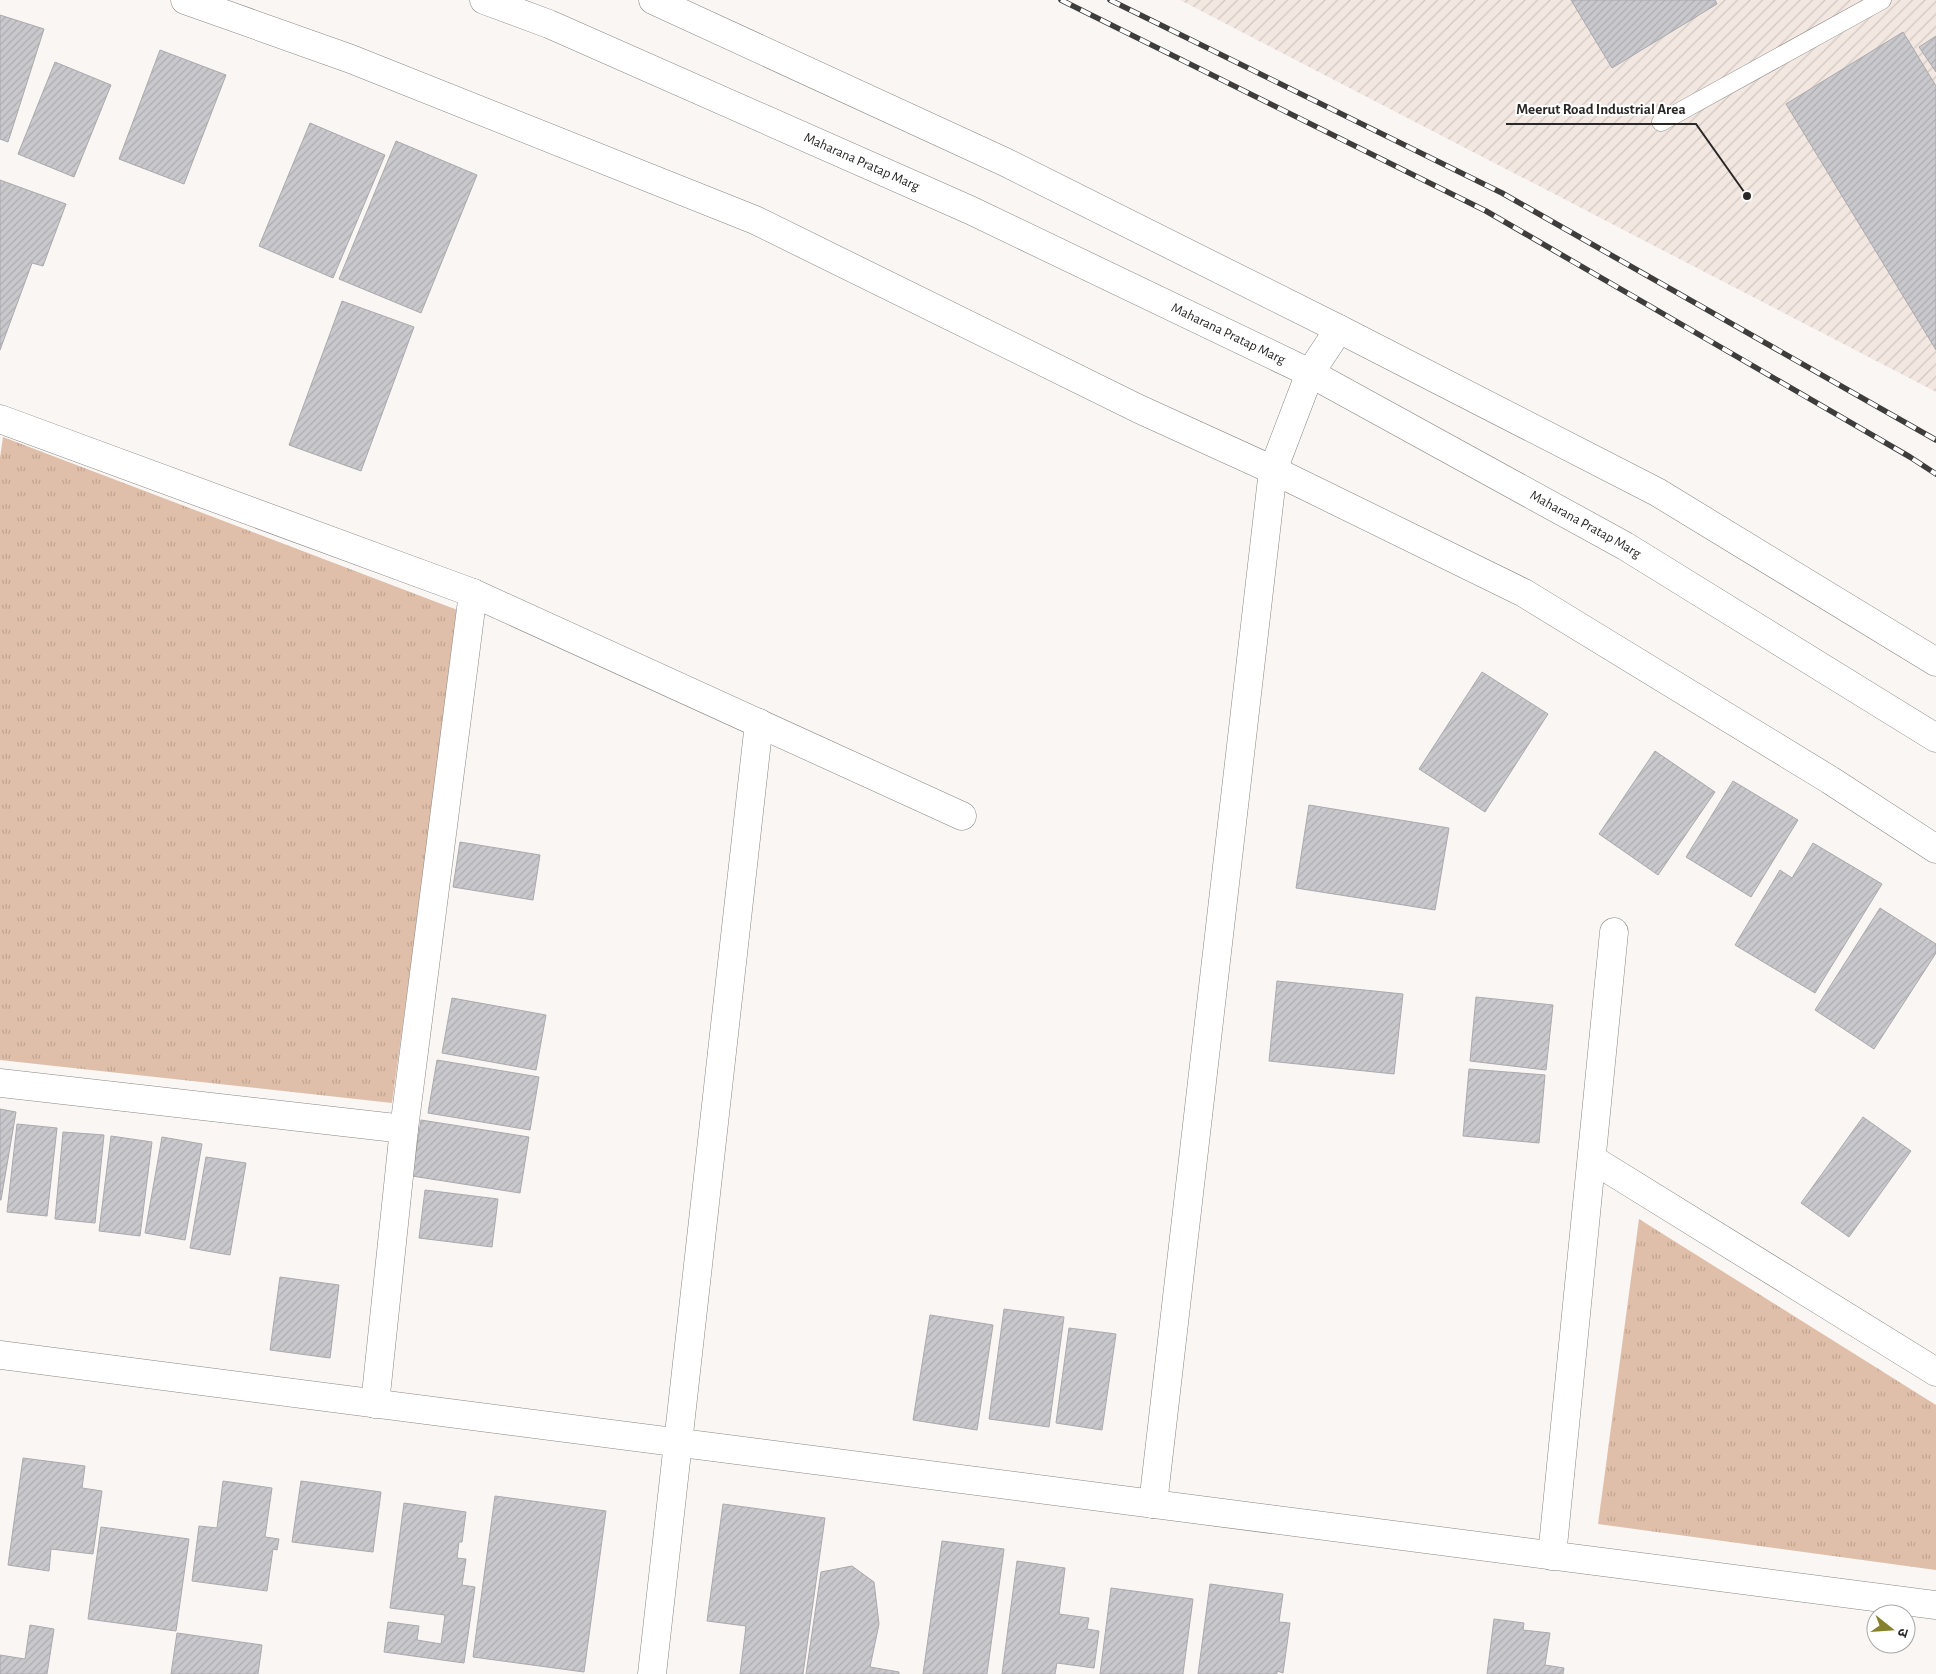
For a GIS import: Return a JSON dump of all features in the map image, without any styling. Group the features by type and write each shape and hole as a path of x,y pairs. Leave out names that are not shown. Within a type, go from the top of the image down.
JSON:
{"street":[{"path":"185,0 351,60 755,220 1139,409 1273,470 1524,593 1830,780 1936,849"},
{"name":"Maharana Pratap Marg","path":"484,0 549,24 970,210 1310,373 1625,546 1936,738"},
{"path":"654,0 1005,162 1339,329 1657,492 1936,662"},
{"path":"1153,1504 1273,470 1310,373 1339,329"},
{"path":"0,419 473,593 962,816"},
{"path":"375,1404 404,1129 473,593"},
{"path":"652,1674 760,723"},
{"path":"1552,1556 1614,932"},
{"path":"0,1083 404,1129"},
{"path":"1592,1159 1936,1372"},
{"path":"0,1355 1936,1606"}],"lane":[{"path":"1661,122 1882,0"}],"shaded area":[{"path":"1180,0 1936,0 1936,392"}],"green space":[{"path":"3,437 460,611 392,1103 0,1060 0,458"},
{"path":"1639,1219 1936,1405 1936,1570 1598,1524"}],"building":[{"path":"1571,0 1715,0 1717,4 1612,68"},
{"path":"0,15 44,29 8,142 0,139"},
{"path":"1903,32 1936,86 1936,350 1786,104"},
{"path":"1936,36 1936,72 1919,47"},
{"path":"160,50 226,75 184,184 119,159"},
{"path":"55,62 111,85 74,177 18,154"},
{"path":"310,123 385,155 333,278 259,246"},
{"path":"396,141 477,175 421,313 339,279"},
{"path":"0,180 66,204 43,266 32,263 0,350"},
{"path":"342,301 414,327 361,471 289,445"},
{"path":"1482,672 1548,714 1485,812 1419,769"},
{"path":"1655,751 1715,792 1658,875 1599,834"},
{"path":"1733,781 1798,820 1751,897 1686,857"},
{"path":"1309,805 1449,828 1435,910 1296,888"},
{"path":"460,842 540,855 533,900 453,887"},
{"path":"1813,843 1882,884 1815,993 1735,945 1780,870 1792,878"},
{"path":"1880,908 1936,944 1936,953 1874,1049 1815,1010"},
{"path":"1277,981 1403,994 1394,1074 1269,1061"},
{"path":"1476,997 1553,1005 1546,1070 1470,1061"},
{"path":"452,998 546,1015 536,1070 442,1053"},
{"path":"437,1060 539,1077 530,1130 428,1113"},
{"path":"1469,1069 1545,1075 1539,1143 1463,1136"},
{"path":"0,1109 16,1112 1,1200 0,1200"},
{"path":"1863,1117 1911,1151 1849,1237 1801,1203"},
{"path":"421,1120 529,1137 520,1193 412,1176"},
{"path":"17,1124 57,1128 47,1216 7,1212"},
{"path":"63,1132 104,1135 95,1223 55,1219"},
{"path":"111,1136 152,1142 140,1236 99,1231"},
{"path":"162,1137 202,1144 185,1240 145,1233"},
{"path":"206,1157 246,1163 230,1255 190,1248"},
{"path":"425,1190 498,1199 492,1247 419,1238"},
{"path":"280,1277 339,1285 330,1358 270,1350"},
{"path":"1004,1309 1064,1317 1049,1427 989,1419"},
{"path":"930,1315 993,1325 977,1430 913,1420"},
{"path":"1069,1328 1116,1334 1102,1430 1056,1423"},
{"path":"23,1458 85,1466 82,1488 102,1491 93,1554 51,1549 49,1571 8,1565"},
{"path":"223,1481 272,1488 265,1537 279,1539 277,1550 273,1549 267,1591 192,1581 199,1526 217,1528"},
{"path":"301,1481 381,1492 373,1552 292,1542"},
{"path":"495,1496 606,1511 584,1672 473,1657"},
{"path":"404,1503 466,1512 462,1542 459,1542 457,1558 466,1559 462,1585 475,1587 464,1663 384,1652 388,1622 419,1626 417,1640 441,1644 445,1615 390,1608"},
{"path":"723,1504 825,1518 803,1674 740,1674 746,1626 707,1621"},
{"path":"101,1527 189,1539 176,1631 88,1619"},
{"path":"942,1541 1004,1549 987,1674 923,1674"},
{"path":"1017,1561 1065,1568 1059,1614 1089,1618 1087,1629 1099,1631 1094,1668 1057,1663 1055,1674 1002,1674"},
{"path":"852,1566 874,1582 879,1624 870,1667 899,1672 899,1674 806,1674 821,1572"},
{"path":"1210,1584 1283,1594 1279,1622 1290,1623 1283,1673 1277,1671 1277,1674 1198,1674"},
{"path":"1111,1588 1193,1599 1183,1674 1100,1674"},
{"path":"1494,1619 1524,1623 1523,1630 1550,1633 1545,1665 1564,1668 1563,1674 1487,1674"},
{"path":"30,1625 54,1629 47,1674 0,1674 0,1655 25,1659"},
{"path":"177,1633 262,1645 258,1674 171,1674"}],"railway":[{"path":"1061,0 1486,211 1910,457 1936,474"},
{"path":"1110,0 1502,193 1936,440"}],"place":[{"name":"Meerut Road Industrial Area","path":"1747,196"}]}
